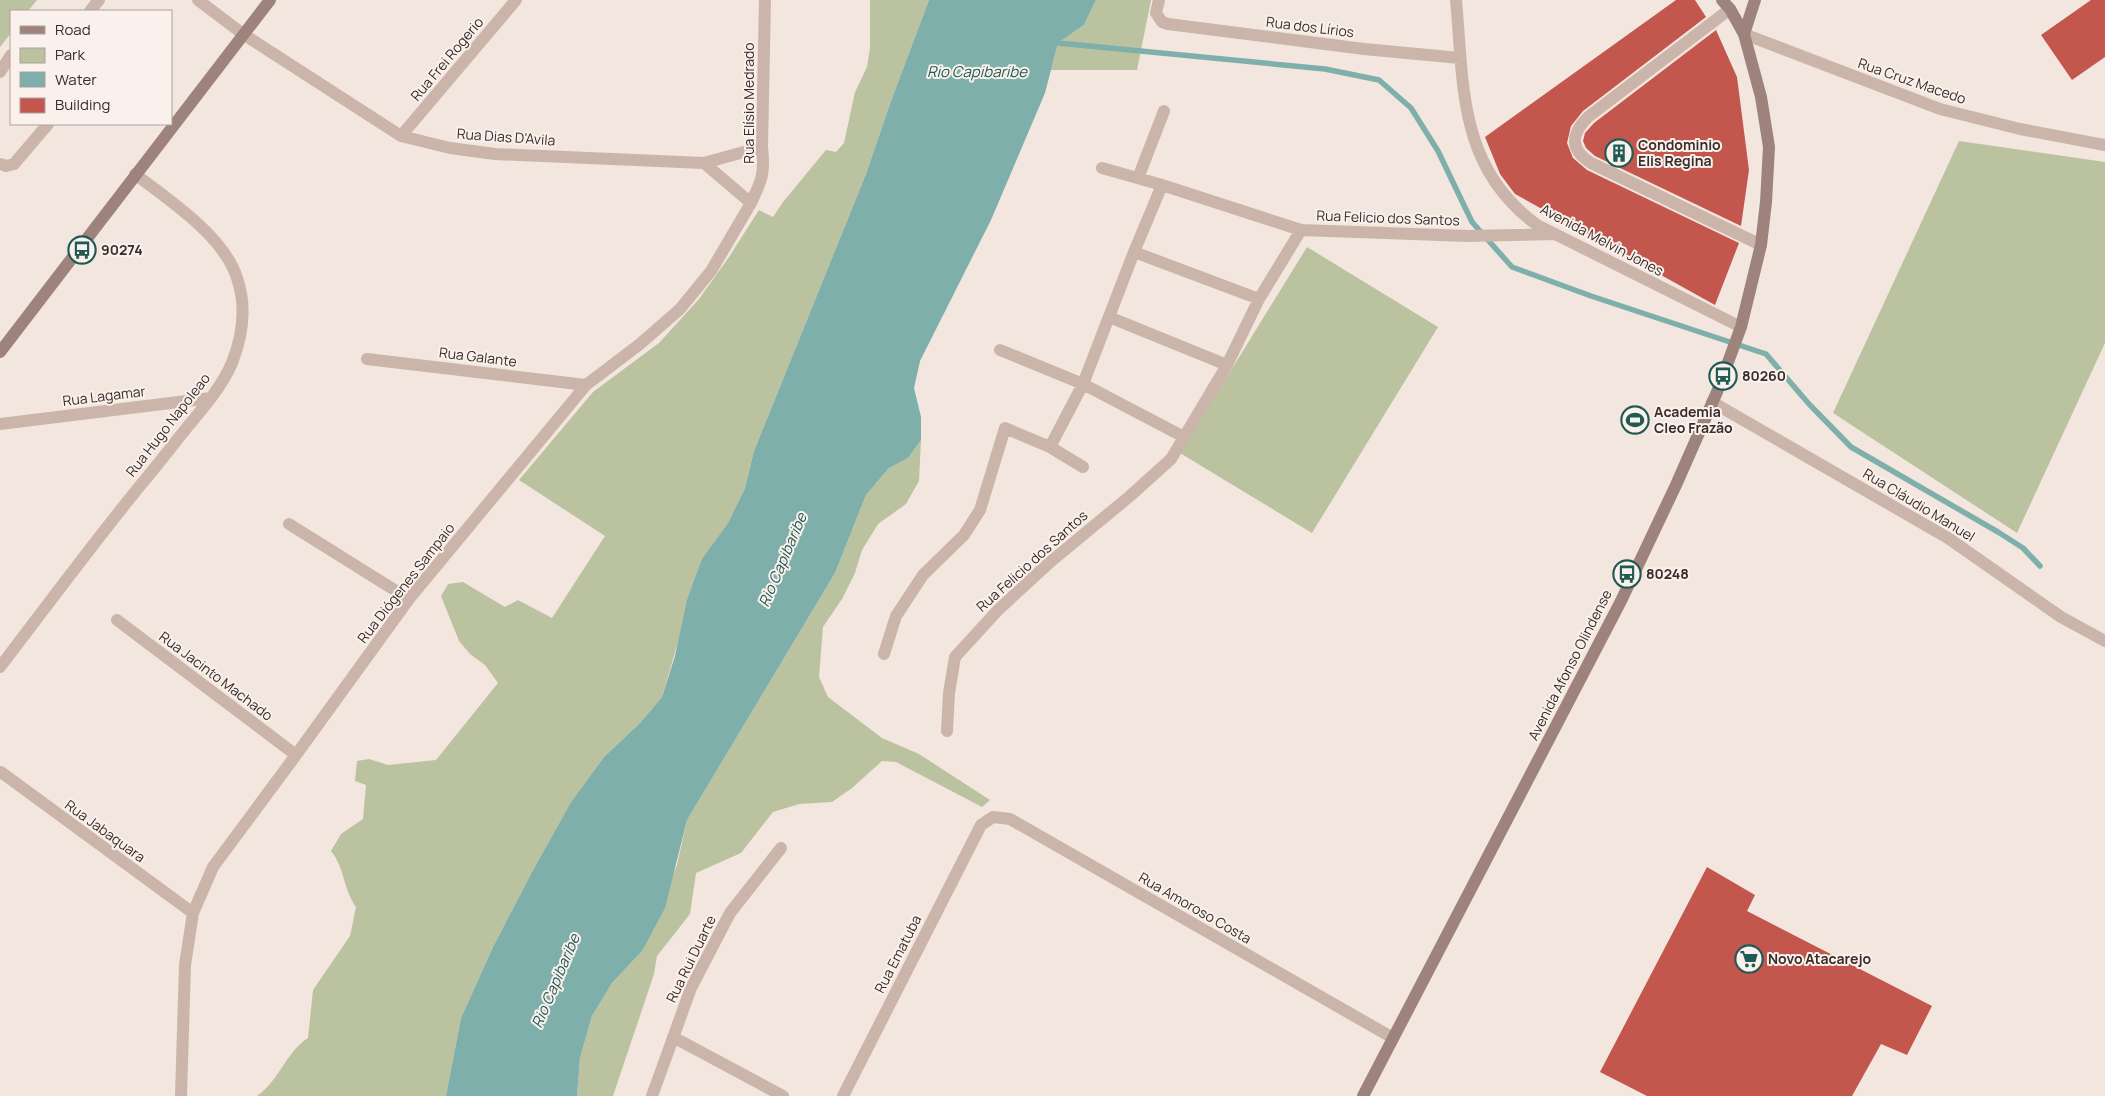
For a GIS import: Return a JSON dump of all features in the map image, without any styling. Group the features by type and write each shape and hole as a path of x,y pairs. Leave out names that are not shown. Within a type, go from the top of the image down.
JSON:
{"main road":[{"path":"0,352 270,0"},
{"path":"1744,34 1755,0"},
{"name":"Avenida Afonso Olindense","path":"1363,1096 1621,601 1676,485 1712,402 1740,329 1761,245 1769,147 1760,96 1744,34 1726,4"}],"street":[{"name":"Rua Dias D'Avila","path":"198,0 243,34 401,136 450,148 495,154 704,163 762,147"},
{"name":"Rua Frei Rogerio","path":"401,136 516,0"},
{"name":"Rua Elísio Medrado","path":"751,203 759,188 764,168 762,147 765,0"},
{"name":"Rua dos Lírios","path":"1160,0 1156,8 1158,18 1168,24 1364,49 1460,58"},
{"name":"Avenida Melvin Jones","path":"1456,0 1462,90 1468,120 1481,155 1497,187 1520,212 1554,234 1740,329"},
{"path":"1726,4 1588,117 1578,127 1575,138 1576,148 1581,157 1591,163 1761,245"},
{"name":"Rua Cruz Macedo","path":"1744,34 1940,109 2020,129 2105,145"},
{"path":"0,72 10,57"},
{"path":"1138,178 1164,111"},
{"path":"0,164 6,166 14,164 47,125"},
{"path":"704,163 751,203"},
{"path":"1102,168 1162,185 1301,230"},
{"name":"Rua Hugo Napoleao","path":"0,667 111,522 211,398 231,364 242,329 244,313 242,294 237,276 215,241 163,195 135,174"},
{"path":"1050,447 1083,384 1162,185"},
{"name":"Rua Diógenes Sampaio","path":"181,1096 185,965 193,913 212,867 296,756 409,599 586,385 640,344 680,309 711,270 751,203"},
{"name":"Rua Felicio dos Santos","path":"947,731 949,693 956,657 1012,596 1152,477 1171,458 1227,365 1259,299 1301,230 1468,236 1554,234"},
{"path":"1134,252 1259,299"},
{"path":"1109,317 1227,365"},
{"path":"1000,350 1083,384 1184,437"},
{"name":"Rua Galante","path":"367,359 586,385"},
{"name":"Rua Lagamar","path":"0,424 211,398"},
{"name":"Rua Cláudio Manuel","path":"1712,402 1948,538 2061,617 2105,641"},
{"path":"884,654 896,616 918,583 930,568 964,534 980,510 1005,428 1050,447 1083,467"},
{"path":"289,524 409,599"},
{"name":"Rua Jacinto Machado","path":"117,620 296,756"},
{"name":"Rua Jabaquara","path":"1,772 193,913"},
{"name":"Rua Amoroso Costa","path":"981,825 993,817 1010,819 1393,1038"},
{"name":"Rua Ematuba","path":"843,1096 981,825"},
{"name":"Rua Rui Duarte","path":"652,1096 691,988 730,913 781,848"},
{"path":"673,1037 783,1096"}],"green space":[{"path":"0,0 37,0 29,10 10,10 10,34 0,47"},
{"path":"870,0 929,0 866,174 754,451 745,488 728,523 702,560 662,697 640,723 604,757 571,802 493,947 461,1018 446,1096 257,1096 271,1083 300,1044 308,1038 313,990 350,936 356,907 339,864 331,851 341,834 363,819 366,785 355,781 357,761 369,759 388,765 436,760 498,683 485,665 470,654 459,641 441,596 448,584 463,582 505,607 518,600 552,618 605,536 519,480 593,392 659,343 699,299 759,210 773,217 826,150 836,152 844,143 855,92 867,67 870,48"},
{"path":"1096,0 1151,0 1137,70 1051,70 1058,43 1084,25"},
{"path":"1959,141 2105,162 2105,343 2017,533 1833,413"},
{"path":"1307,247 1438,327 1312,533 1180,453"},
{"path":"921,440 919,481 906,504 878,524 862,550 855,573 842,599 823,627 819,677 828,697 882,738 919,754 990,800 982,807 896,762 882,761 852,788 832,802 799,804 773,812 741,853 696,873 690,914 657,956 654,974 613,1096 577,1096 580,1058 592,1016 612,983 642,951 677,865 687,820 835,573 866,495 889,468 908,458"}],"water":[{"name":"Rio Capibaribe","path":"929,0 1096,0 1084,25 1058,43 1045,93 991,220 920,361 914,388 921,417 921,440 908,458 889,468 866,495 835,573 687,820 665,908 642,951 612,983 592,1016 580,1058 577,1096 446,1096 461,1018 493,947 532,872 571,802 604,757 640,723 662,697 675,656 687,600 702,559 728,523 745,488 754,451 866,174"}],"building":[{"path":"1676,0 1695,0 1706,17 1583,111 1571,126 1567,143 1573,158 1587,170 1739,243 1715,305 1515,194 1500,174 1485,137"},
{"path":"2091,0 2105,0 2105,57 2072,80 2041,35"},
{"path":"1716,30 1737,77 1749,170 1741,226 1595,156 1586,148 1583,141 1585,133 1594,123"},
{"name":"Novo Atacarejo","path":"1707,867 1755,895 1747,911 1932,1006 1907,1055 1881,1044 1852,1096 1647,1096 1600,1072"}],"waterway":[{"path":"1050,40 1058,43 1325,69 1379,80 1411,108 1438,151 1472,222 1512,267 1591,296 1766,354 1809,404 1851,447 1998,532 2023,548 2040,566"}],"place":[{"name":"Condominio Elis Regina","path":"1619,153"},
{"name":"90274","path":"82,250"},
{"name":"80260","path":"1723,376"},
{"name":"Academia Cleo Frazão","path":"1635,420"},
{"name":"80248","path":"1627,574"},
{"name":"Novo Atacarejo","path":"1749,959"}]}
